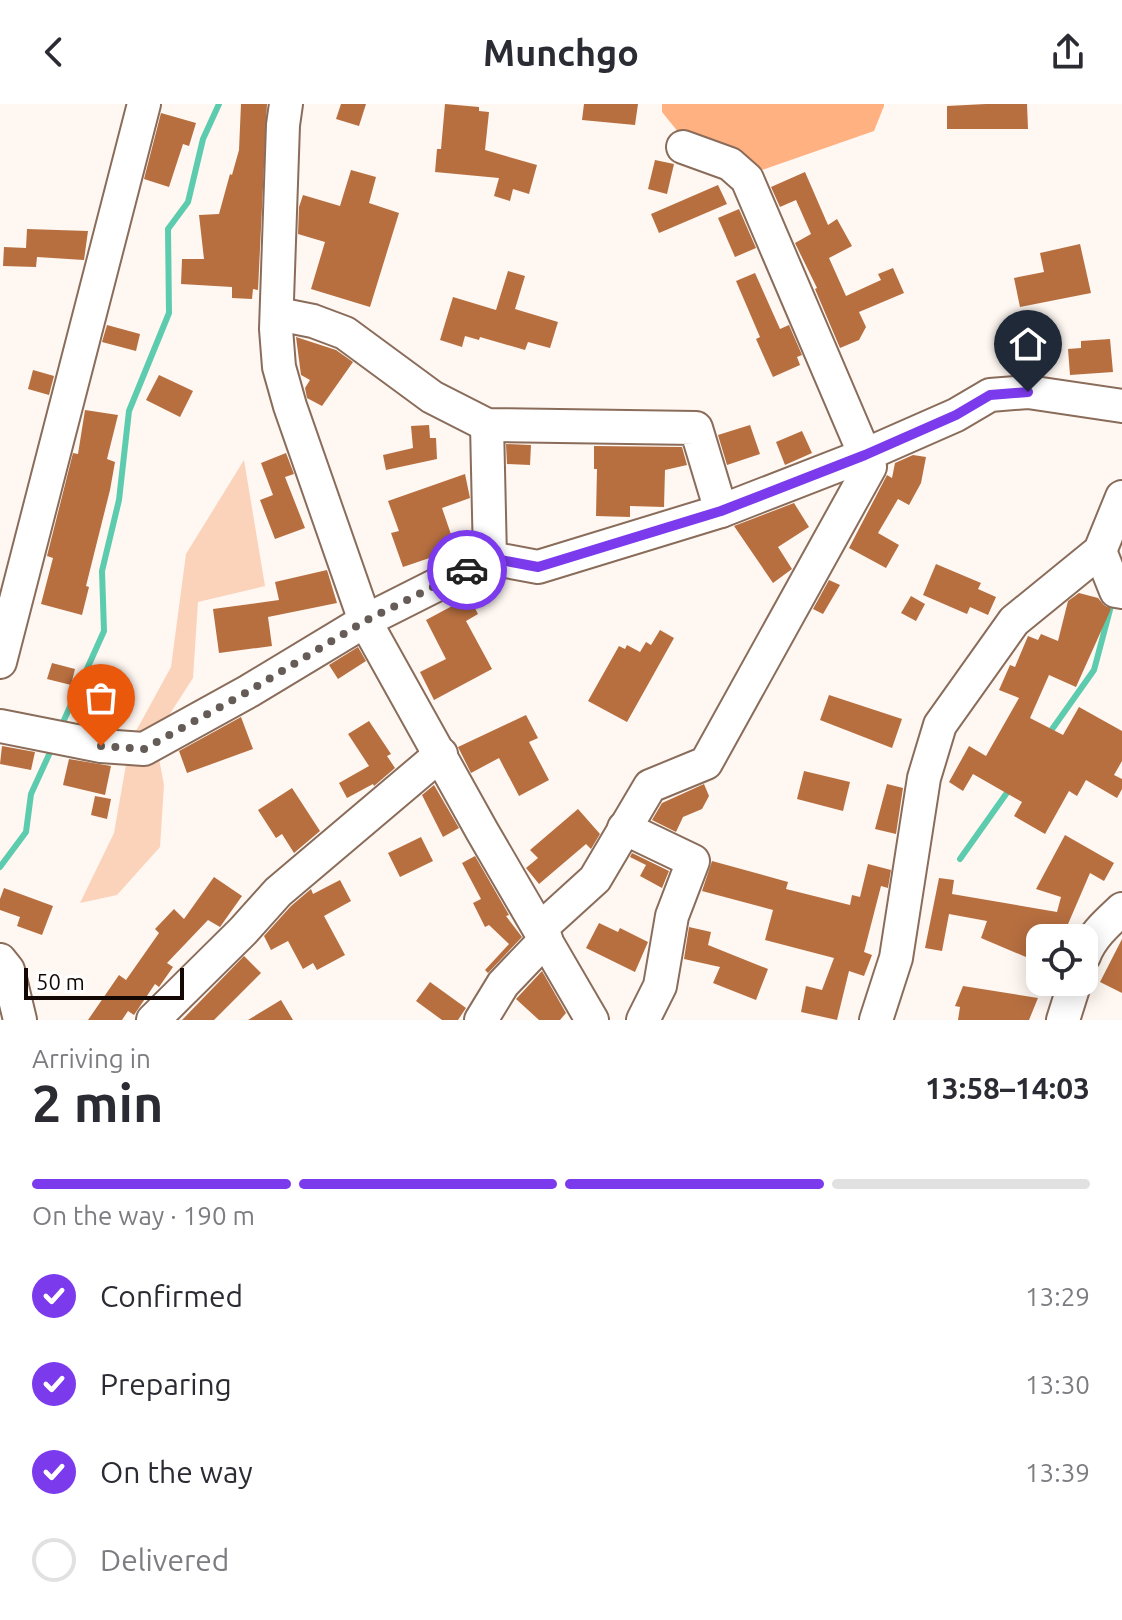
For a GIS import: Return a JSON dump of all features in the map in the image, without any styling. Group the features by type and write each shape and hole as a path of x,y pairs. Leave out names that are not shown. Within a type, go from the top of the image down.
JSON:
{"street":[{"path":"0,662 144,104"},
{"path":"286,104 276,329 279,367 290,406 365,621 592,1020"},
{"path":"481,1020 503,984 543,934 595,879 650,786 706,763 870,467 747,179 730,164 683,147"},
{"path":"278,314 313,321 345,333 432,397 487,425 696,428 721,511"},
{"path":"0,726 101,746 144,749 249,691 365,621 490,558 538,567 721,511 865,455 956,415 990,395 1028,392 1122,406"},
{"path":"487,425 490,558"},
{"path":"876,1020 896,958 911,878 924,778 940,725 1014,621 1100,551 1122,497"},
{"path":"1100,551 1116,591 1122,592"},
{"path":"153,1020 278,892 441,754"},
{"path":"624,828 693,861 672,916 660,986 643,1020"},
{"path":"1098,933 1122,909"},
{"path":"0,960 8,970 20,1020"},
{"path":"1063,1020 1071,996"}],"shaded area":[{"path":"662,104 884,106 874,131 762,170 683,138 662,112"},
{"path":"244,460 265,586 198,602 193,678 155,737 164,785 160,847 117,895 80,903 114,833 130,742 171,667 186,554"}],"building":[{"path":"241,104 267,104 258,290 253,289 252,299 232,298 232,287 181,284 182,259 204,259 199,215 219,214 232,175 239,150"},
{"path":"341,104 366,104 359,126 336,119"},
{"path":"445,104 479,107 479,111 489,112 485,150 537,165 529,194 513,189 510,201 494,196 499,178 435,172 437,149 441,149"},
{"path":"584,104 638,104 635,125 582,120"},
{"path":"1027,104 1028,129 947,129 947,106"},
{"path":"161,113 196,123 189,146 183,144 169,187 144,179"},
{"path":"655,160 674,164 667,194 648,189"},
{"path":"351,170 376,177 369,203 399,213 370,307 311,289 325,242 298,234 299,207 303,195 340,206"},
{"path":"805,172 828,225 837,219 852,246 829,258 846,296 881,280 878,274 893,268 904,293 859,312 866,327 859,340 840,348 817,288 795,243 811,234 796,200 780,207 771,187"},
{"path":"718,185 727,204 659,233 651,214"},
{"path":"739,209 756,248 735,257 718,218"},
{"path":"27,229 88,231 84,260 37,257 36,267 3,266 4,247 26,248"},
{"path":"1080,244 1091,293 1020,307 1014,278 1044,272 1040,253"},
{"path":"508,271 525,276 515,309 558,322 550,348 528,342 525,350 480,337 479,340 465,336 462,347 440,340 453,297 496,310"},
{"path":"755,273 780,329 789,325 802,355 797,357 800,365 773,377 736,281"},
{"path":"107,325 140,334 136,351 102,342"},
{"path":"296,337 336,350 353,362 322,406 307,398 305,388 310,380 301,375"},
{"path":"1110,339 1113,372 1070,375 1068,349 1081,348 1081,341"},
{"path":"33,370 54,376 49,395 28,389"},
{"path":"159,375 193,391 180,417 146,400"},
{"path":"85,410 118,415 107,459 115,462 110,490 86,586 89,587 82,615 41,604 53,558 47,556 73,453 78,454"},
{"path":"429,425 430,438 436,438 437,459 386,470 383,455 413,448 411,426"},
{"path":"750,425 760,454 727,465 718,435"},
{"path":"802,431 812,453 785,465 776,442"},
{"path":"506,444 531,445 530,465 507,464"},
{"path":"594,446 682,447 687,465 665,470 664,507 630,506 630,517 596,516"},
{"path":"286,453 294,474 285,477 305,528 275,539 260,500 273,495 261,463"},
{"path":"913,455 926,457 921,483 909,505 898,499 878,533 899,545 886,568 849,548 887,475 892,478 895,463"},
{"path":"465,474 470,498 442,508 456,549 403,567 391,533 399,531 388,501"},
{"path":"794,503 809,527 778,547 792,569 773,583 734,526"},
{"path":"936,564 981,583 978,589 996,597 988,615 970,607 967,614 923,595"},
{"path":"327,570 337,603 268,617 272,646 219,653 213,609 279,600 275,582"},
{"path":"829,580 840,585 823,614 813,609"},
{"path":"466,591 478,614 466,621 492,669 434,700 420,672 446,659 426,620 454,605 451,599"},
{"path":"1079,593 1098,598 1111,609 1076,687 1049,675 1030,718 1063,735 1079,707 1122,731 1122,761 1114,775 1122,779 1122,789 1117,798 1086,780 1077,796 1069,791 1045,834 1014,816 1022,802 973,774 963,791 949,782 969,746 986,756 1019,698 999,690 1010,665 1015,667 1028,636 1038,640 1041,634 1058,641 1068,601"},
{"path":"911,596 925,604 916,621 901,613"},
{"path":"660,630 674,638 627,722 588,701 619,646 625,649 627,645 640,652 646,642 651,645"},
{"path":"358,647 366,661 338,679 329,665"},
{"path":"52,663 75,669 71,685 47,679"},
{"path":"829,695 902,719 892,748 820,720"},
{"path":"526,715 538,738 529,742 549,780 519,796 499,758 471,773 458,747"},
{"path":"241,717 253,749 187,773 179,751"},
{"path":"369,721 391,754 387,756 395,768 374,786 347,798 339,783 369,766 348,734"},
{"path":"2,746 35,752 31,770 0,764"},
{"path":"69,759 111,766 105,795 63,785"},
{"path":"804,771 850,782 843,811 797,799"},
{"path":"704,784 709,796 702,809 683,817 676,832 652,820 662,803"},
{"path":"887,784 903,788 896,834 875,829"},
{"path":"434,785 459,828 443,837 422,795"},
{"path":"292,788 320,831 294,853 282,834 276,838 258,810"},
{"path":"95,796 111,799 107,819 91,815"},
{"path":"578,809 600,834 591,849 586,844 539,884 526,868 538,858 530,850"},
{"path":"1065,835 1114,863 1104,881 1090,873 1068,924 1026,924 1026,957 981,938 987,921 949,914 942,951 925,948 939,878 954,880 952,894 1057,912 1061,897 1036,889"},
{"path":"421,837 433,861 400,877 388,853"},
{"path":"632,853 669,871 662,888 640,876 646,865 630,857"},
{"path":"475,856 509,915 506,916 522,937 488,973 485,970 509,944 489,925 485,927 473,903 481,899 462,863"},
{"path":"712,861 788,882 786,889 850,905 852,895 860,897 868,864 891,870 888,888 881,886 864,952 872,955 864,976 849,971 837,1020 801,1012 806,986 822,990 834,958 765,940 773,910 702,891"},
{"path":"214,877 242,896 220,927 208,920 167,963 173,967 159,987 155,984 134,1015 128,1011 122,1020 88,1020 119,975 126,980 159,933 155,929 174,909 184,919"},
{"path":"340,880 351,901 324,916 345,955 317,970 313,963 303,969 288,941 271,950 264,936 291,906 311,889 313,894"},
{"path":"4,888 53,906 42,935 17,926 20,917 0,910"},
{"path":"599,923 618,932 620,928 648,942 635,972 586,948"},
{"path":"689,927 711,932 708,945 768,969 756,1000 713,983 720,967 684,959"},
{"path":"1122,939 1122,993 1100,982"},
{"path":"244,956 261,973 214,1020 182,1020"},
{"path":"542,971 566,1013 560,1020 539,1020 516,999"},
{"path":"430,982 466,1008 458,1020 442,1020 416,1001"},
{"path":"963,986 1038,998 1029,1020 958,1020 960,1007 955,1006"},
{"path":"281,1000 293,1020 248,1020"}],"waterway":[{"path":"60,729 104,631 102,571 119,500 129,411 169,313 168,229 188,202 203,139 219,104"},
{"path":"1048,735 1094,670 1111,606"},
{"path":"0,867 26,832 31,794 52,748"},
{"path":"960,859 1011,787"}],"way so far":[{"path":"101,746 144,749 249,691 365,621 467,570"}],"route":[{"path":"467,570 490,558 538,567 721,511 865,455 956,415 990,395 1028,392"}]}
